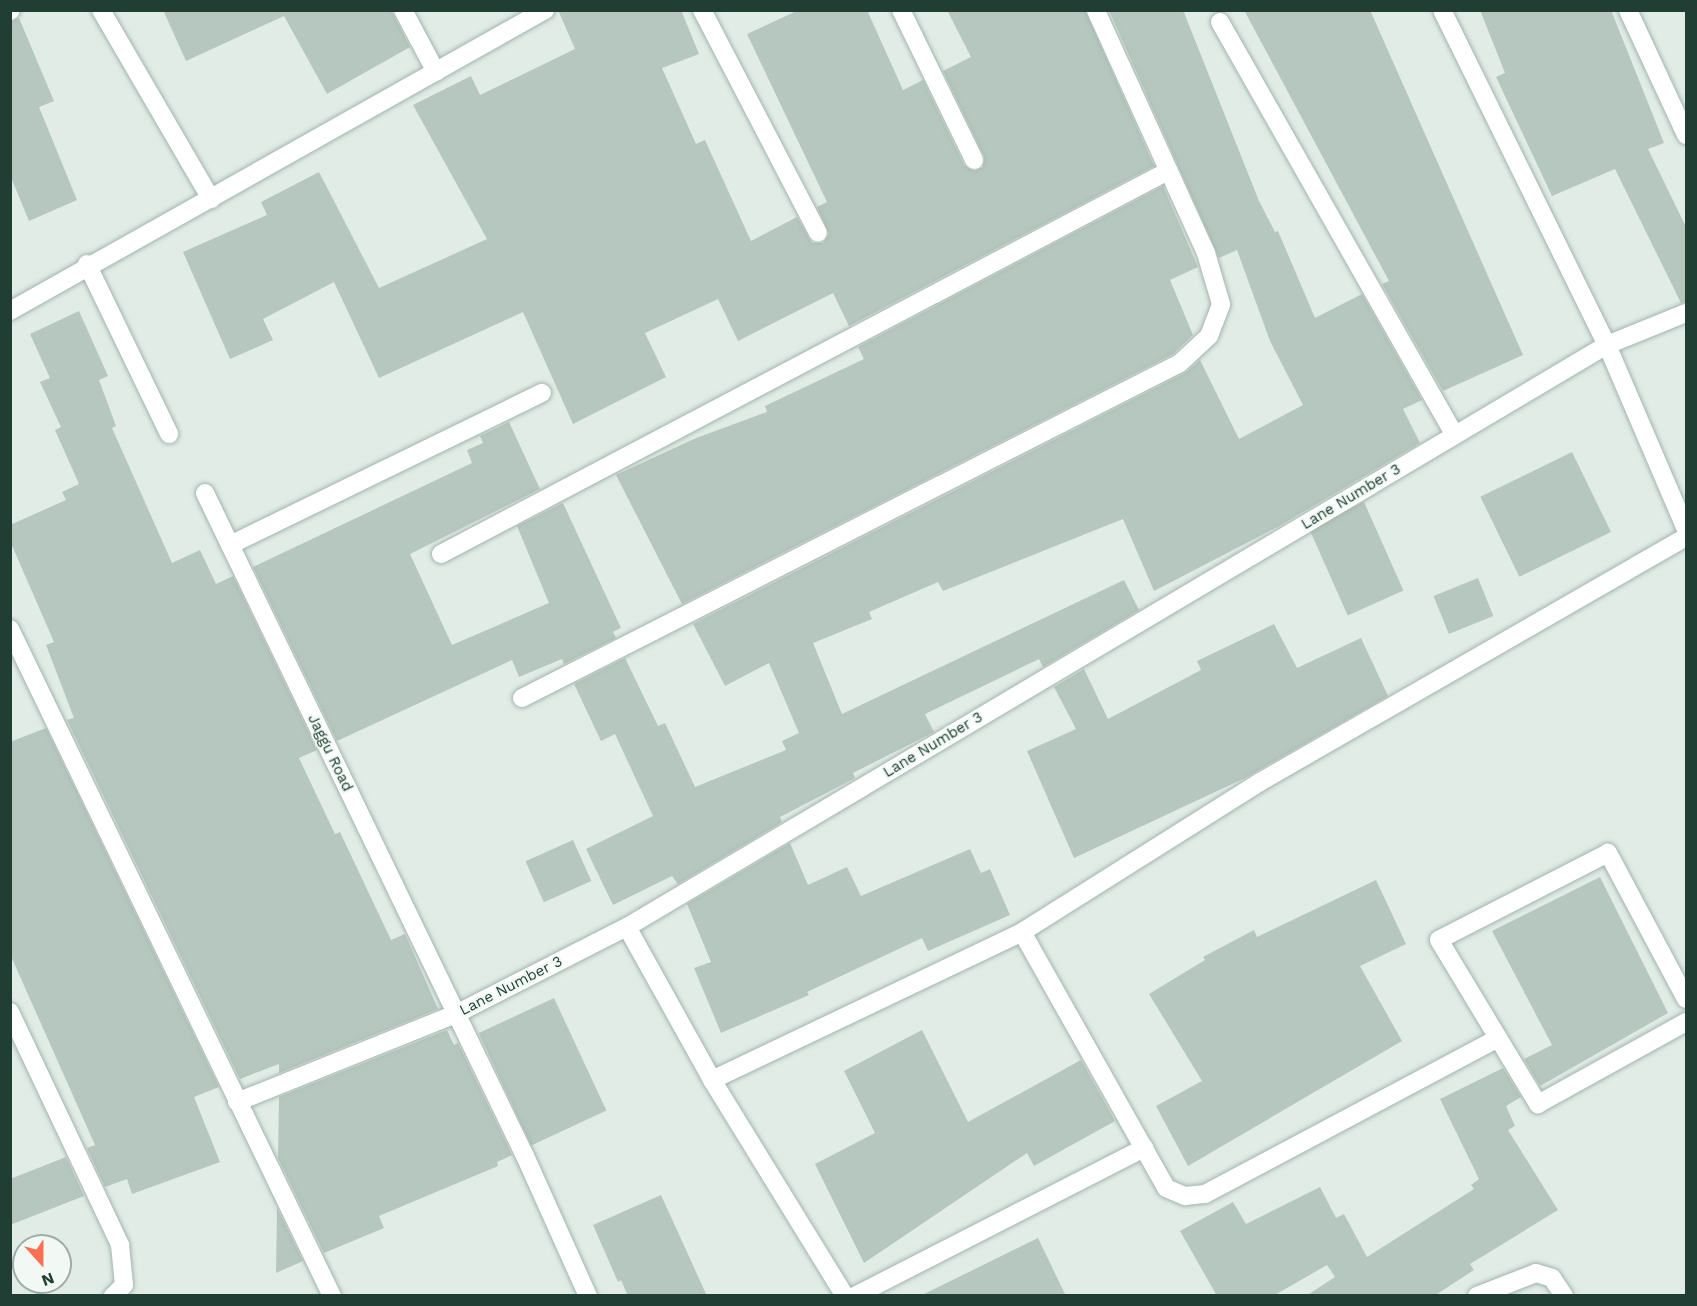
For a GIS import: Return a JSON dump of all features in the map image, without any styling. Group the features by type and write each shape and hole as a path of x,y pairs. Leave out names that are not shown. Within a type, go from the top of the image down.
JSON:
{"street":[{"path":"101,10 211,199"},
{"path":"403,10 436,72"},
{"path":"10,311 87,264 211,199 545,10"},
{"path":"702,10 818,233"},
{"path":"901,10 974,160"},
{"path":"522,698 1180,363 1209,336 1221,304 1206,253 1096,10"},
{"path":"1442,10 1608,345 1686,529"},
{"path":"1628,10 1686,135"},
{"path":"1221,22 1455,435"},
{"path":"441,554 1168,171"},
{"path":"87,264 169,434"},
{"name":"Lane Number 3","path":"237,1102 456,1014 627,927 1608,345 1686,313"},
{"path":"230,545 542,393"},
{"name":"Jaggu Road","path":"205,493 456,1014 588,1296"},
{"path":"712,1080 1022,933 1260,783 1686,537"},
{"path":"10,629 332,1296"},
{"path":"1686,999 1608,853 1439,940 1538,1104 1686,1022"},
{"path":"627,927 712,1080 845,1296"},
{"path":"1022,933 1166,1188 1185,1196 1205,1194 1498,1038"},
{"path":"10,1012 120,1245 124,1285 113,1296"},
{"path":"855,1296 1144,1148"},
{"path":"1477,1296 1536,1273 1552,1278 1564,1296"}],"building":[{"path":"163,10 391,10 410,47 327,94 284,16 186,61"},
{"path":"558,10 681,10 699,54 662,68 696,144 705,140 751,241 797,217 812,243 823,243 829,234 817,207 827,202 747,34 799,10 867,10 903,90 923,80 964,165 974,171 983,167 984,156 943,71 971,57 947,10 1085,10 1154,166 849,326 833,293 738,341 718,299 645,333 666,377 573,424 523,312 379,378 334,282 263,319 273,340 230,359 183,252 267,215 261,202 319,172 379,288 487,239 413,105 471,76 480,95 575,49"},
{"path":"1109,10 1183,10 1259,201 1275,232 1278,231 1315,318 1362,294 1422,400 1403,409 1420,443 1281,525 1154,591 1123,519 943,591 938,582 869,612 872,619 813,643 842,714 1124,580 1139,610 1043,667 1039,659 925,714 934,732 853,773 855,778 780,817 782,822 678,884 672,876 613,905 586,849 653,816 615,734 601,741 574,684 625,658 658,726 665,723 695,787 786,750 782,741 799,733 769,663 725,686 693,624 1185,373 1200,360 1239,439 1303,405 1270,341 1237,250 1219,258"},
{"path":"1244,10 1370,10 1523,355 1443,391 1382,284 1389,281"},
{"path":"1480,10 1611,10 1664,143 1648,149 1686,227 1686,302 1681,303 1615,169 1552,196 1496,77 1505,73"},
{"path":"19,18 54,101 39,107 77,200 29,221 10,175 10,22"},
{"path":"1163,186 1198,267 1170,280 1193,335 1173,354 682,604 616,475 696,438 767,412 765,406 864,359 858,347"},
{"path":"79,311 108,376 99,380 116,426 112,428 172,563 200,550 216,584 233,576 317,750 299,758 335,834 340,832 391,940 405,934 438,1009 279,1073 279,1064 240,1079 67,720 74,718 46,645 54,642 10,541 10,525 66,500 62,492 79,484 55,430 61,427 40,382 50,378 30,334"},
{"path":"509,422 540,489 410,554 452,645 549,603 517,526 563,503 621,628 613,632 616,638 564,664 562,659 519,677 512,660 337,741 253,567 472,463 467,450 483,443 480,436"},
{"path":"1572,452 1611,532 1519,577 1480,497"},
{"path":"1364,502 1403,591 1348,615 1308,527"},
{"path":"1478,578 1493,616 1449,634 1433,596"},
{"path":"1274,624 1297,668 1361,638 1388,696 1245,778 1074,858 1027,751 1076,729 1054,687 1084,669 1108,719 1201,670 1197,661"},
{"path":"46,728 219,1087 194,1097 220,1162 132,1194 127,1179 105,1187 87,1148 95,1145 10,954 10,742"},
{"path":"573,840 591,881 544,902 525,861"},
{"path":"790,843 808,885 847,867 861,896 970,849 981,873 990,869 1010,915 928,951 922,938 807,992 809,995 721,1033 694,968 711,962 687,904"},
{"path":"1600,877 1668,1013 1540,1086 1524,1059 1552,1045 1492,931"},
{"path":"1376,880 1406,944 1360,966 1402,1041 1188,1166 1156,1106 1202,1081 1149,994 1205,960 1203,957 1254,930 1257,937"},
{"path":"554,998 606,1110 531,1145 479,1033"},
{"path":"447,1030 454,1045 458,1043 512,1155 497,1162 498,1166 379,1216 384,1228 324,1253 278,1158 279,1097"},
{"path":"922,1030 968,1122 1081,1060 1115,1121 1034,1166 1027,1153 864,1263 815,1164 875,1133 844,1071"},
{"path":"1503,1068 1521,1097 1506,1106 1515,1126 1508,1130 1558,1210 1470,1264 1474,1270 1434,1296 1306,1296 1335,1277 1327,1265 1273,1296 1217,1296 1180,1231 1233,1202 1246,1224 1320,1187 1336,1218 1344,1214 1367,1257 1474,1189 1471,1185 1479,1179 1440,1099"},
{"path":"66,1157 84,1196 10,1225 10,1179"},
{"path":"661,1195 707,1296 628,1296 621,1280 618,1282 593,1225"},
{"path":"277,1208 303,1261 276,1273"},
{"path":"1038,1238 1066,1296 920,1296"}]}
